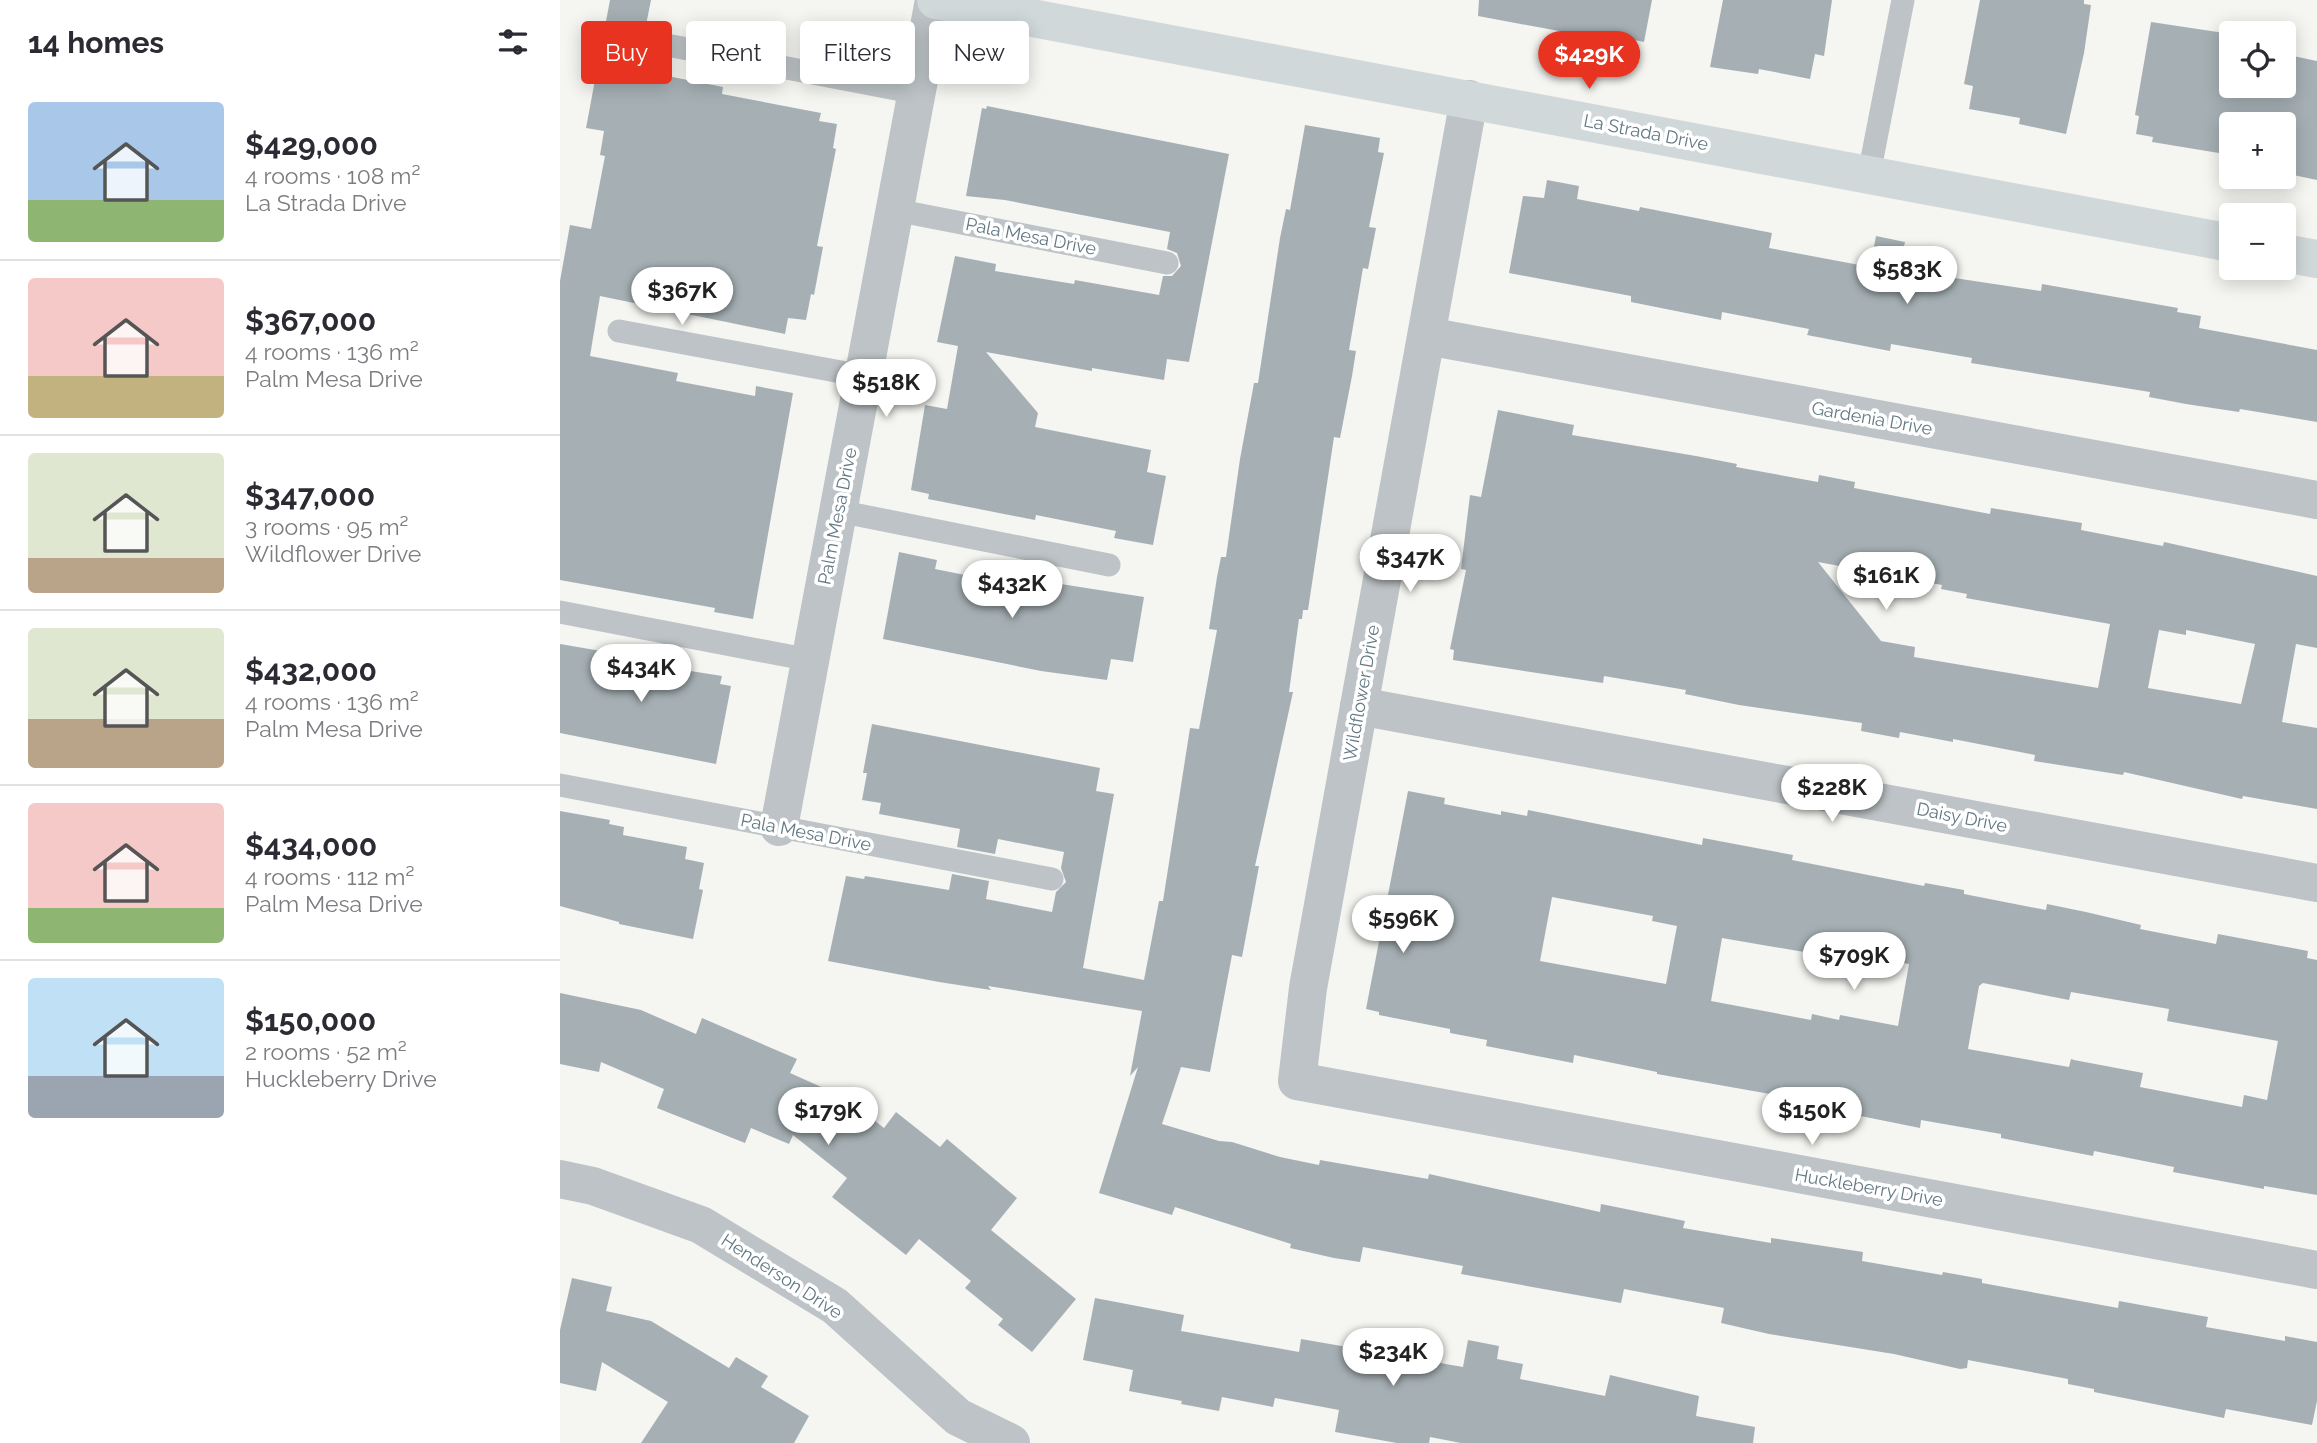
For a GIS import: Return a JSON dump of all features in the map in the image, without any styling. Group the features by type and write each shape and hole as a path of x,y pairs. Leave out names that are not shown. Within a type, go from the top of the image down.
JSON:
{"street":[{"name":"Palm Mesa Drive","path":"779,827 935,0"},
{"name":"La Strada Drive","path":"935,0 2219,241"},
{"name":"Wildflower Drive","path":"1297,1082 1308,988 1469,99"},
{"path":"2296,255 2317,259"},
{"name":"Gardenia Drive","path":"1427,336 2317,500"},
{"name":"Daisy Drive","path":"1359,706 2317,883"},
{"name":"Huckleberry Drive","path":"1297,1082 2317,1270"},
{"name":"Henderson Drive","path":"560,1179 593,1186 701,1225 835,1306 950,1430 1011,1443"}],"lane":[{"path":"1869,174 1903,0"},
{"path":"672,46 917,93"},
{"name":"Pala Mesa Drive","path":"895,210 1167,263"},
{"path":"619,331 863,376"},
{"path":"838,511 1109,565"},
{"path":"560,612 810,660"},
{"name":"Pala Mesa Drive","path":"560,785 1052,879"}],"building":[{"path":"610,0 651,0 647,21 606,21"},
{"path":"1479,0 1652,0 1644,42 1625,38 1624,43 1478,16"},
{"path":"1723,0 1832,0 1824,56 1815,54 1810,79 1759,69 1758,74 1710,67"},
{"path":"1980,0 2084,0 2084,4 2091,5 2084,53 2066,134 2019,124 2020,118 1969,109 1973,86 1964,84"},
{"path":"2151,22 2219,32 2219,98 2296,98 2296,57 2317,61 2317,180 2296,176 2296,112 2219,112 2219,153 2152,142 2153,137 2136,134 2139,116 2135,115"},
{"path":"672,77 686,80 686,84 723,87 722,94 821,113 819,121 837,124 833,148 836,149 817,246 823,247 814,295 811,294 806,320 788,318 785,334 600,296 590,356 678,373 676,381 755,396 756,386 793,393 753,619 714,612 715,608 560,580 560,281 570,225 591,229 605,156 600,155 604,131 586,128 594,84 672,84"},
{"path":"987,106 1229,154 1189,362 1167,359 1164,380 1092,368 1092,371 986,352 1038,413 1035,427 1151,450 1147,472 1166,476 1153,545 1114,538 1116,531 1036,515 1035,520 928,499 929,494 911,490 925,405 947,409 958,346 937,342 955,256 996,264 995,271 1074,284 1075,280 1159,295 1163,276 1172,276 1181,266 1177,253 1167,249 1170,232 1005,200 966,196 982,108 986,109"},
{"path":"1305,125 1380,138 1378,152 1384,153 1369,227 1376,228 1368,269 1363,268 1349,350 1356,351 1352,376 1340,438 1334,437 1308,610 1303,610 1302,619 1299,619 1289,692 1293,692 1255,866 1259,866 1242,957 1232,955 1210,1072 1181,1067 1162,1124 1280,1157 1319,1165 1320,1160 1428,1179 1429,1174 1600,1212 1601,1204 1685,1221 1683,1228 1771,1243 1771,1238 1863,1252 1862,1261 1982,1279 1982,1283 2118,1308 2119,1301 2208,1317 2206,1327 2285,1341 2285,1336 2317,1342 2317,1401 2312,1425 2226,1409 2224,1418 2094,1392 2094,1389 2068,1384 2068,1379 1968,1360 1967,1368 1960,1369 1894,1354 1769,1334 1721,1323 1724,1308 1624,1289 1621,1303 1461,1274 1463,1266 1363,1247 1360,1262 1334,1258 1290,1248 1291,1244 1175,1207 1172,1215 1099,1193 1138,1067 1130,1076 1142,1011 988,986 991,990 939,982 828,961 846,876 864,879 865,876 949,890 952,874 989,881 986,899 1052,912 1056,892 1066,882 1061,868 1064,852 998,839 995,854 957,847 960,829 879,814 881,803 862,800 867,773 863,773 872,724 1100,768 1096,791 1114,794 1083,968 1144,980 1159,901 1163,901 1190,728 1199,729 1217,630 1209,629 1217,577 1221,557 1226,557 1240,459 1254,383 1258,383 1280,238 1286,209 1290,210"},
{"path":"1547,180 1579,186 1577,199 1639,211 1640,207 1772,233 1769,248 1870,267 1876,236 1905,242 1901,258 1942,268 1941,276 2041,291 2042,284 2178,308 2177,312 2201,316 2199,328 2317,350 2317,422 2240,409 2239,412 2186,404 2149,397 2150,392 1971,363 1972,358 1891,344 1890,351 1807,335 1809,329 1722,312 1721,320 1631,302 1631,296 1509,273 1523,196 1544,198"},
{"path":"1498,410 1574,425 1572,435 1696,456 1737,464 1736,467 1818,482 1819,475 1855,482 1854,488 1990,514 1991,508 2082,523 2081,530 2163,546 2164,542 2317,576 2317,648 2296,644 2282,722 2317,728 2317,809 2243,796 2242,799 2124,772 2123,775 2034,761 2035,755 1953,739 1953,742 1900,732 1899,738 1861,731 1862,723 1739,705 1685,694 1686,690 1604,676 1603,683 1453,660 1454,650 1450,649 1466,570 1461,569 1470,495 1481,497","holes":["1818,562 1942,585 1941,589 1967,594 1966,598 2110,624 2098,688 1914,657 1915,647 1881,641","2159,630 2186,635 2186,630 2255,644 2241,704 2148,688"]},
{"path":"899,552 937,560 935,569 1015,585 1016,577 1144,597 1133,662 1111,659 1107,680 1041,671 883,639"},
{"path":"560,644 654,660 653,665 722,676 720,684 731,686 716,764 560,733"},
{"path":"1408,791 1445,798 1444,804 1501,815 1501,811 1527,816 1528,810 1702,845 1703,838 1793,855 1792,860 1924,886 1925,883 1964,890 1964,894 2046,910 2047,904 2141,925 2140,929 2216,944 2218,934 2308,951 2307,958 2317,960 2317,1195 2264,1186 2264,1189 2173,1172 2174,1167 2094,1151 2093,1156 2001,1138 2001,1134 1921,1120 1920,1128 1831,1110 1832,1105 1657,1074 1574,1055 1573,1063 1486,1046 1487,1040 1450,1033 1450,1029 1379,1015 1379,1012 1366,1009","holes":["1552,897 1653,916 1652,921 1677,926 1666,984 1540,961","1722,938 1810,953 1811,945 1909,964 1898,1026 1840,1015 1839,1020 1812,1014 1811,1020 1711,1001","1983,983 2069,1000 2071,992 2169,1009 2167,1021 2278,1041 2267,1100 2244,1095 2242,1107 2140,1087 2143,1073 2071,1059 2069,1067 1968,1049 1979,986"]},
{"path":"560,811 610,820 609,824 624,827 623,835 687,847 685,859 704,863 699,889 703,890 693,939 619,924 560,906"},
{"path":"560,993 641,1010 696,1034 702,1018 797,1059 790,1073 846,1098 884,1128 896,1112 940,1147 947,1139 1017,1198 991,1230 1076,1299 1032,1352 998,1325 1003,1319 965,1288 971,1281 919,1239 906,1255 832,1197 847,1178 793,1135 789,1144 751,1128 745,1143 657,1108 664,1089 601,1062 599,1072 560,1064"},
{"path":"572,1278 612,1287 606,1311 651,1321 729,1368 736,1357 768,1376 761,1387 809,1416 794,1443 641,1443 668,1402 602,1362 596,1391 560,1383 560,1330"},
{"path":"1095,1298 1184,1315 1181,1331 1299,1352 1301,1339 1463,1367 1468,1340 1499,1346 1497,1359 1523,1364 1520,1379 1605,1396 1610,1375 1699,1396 1696,1416 1755,1427 1753,1443 1461,1443 1430,1437 1429,1443 1397,1443 1335,1432 1339,1410 1275,1398 1273,1407 1222,1397 1219,1411 1181,1404 1182,1401 1129,1391 1133,1370 1083,1360"}]}
